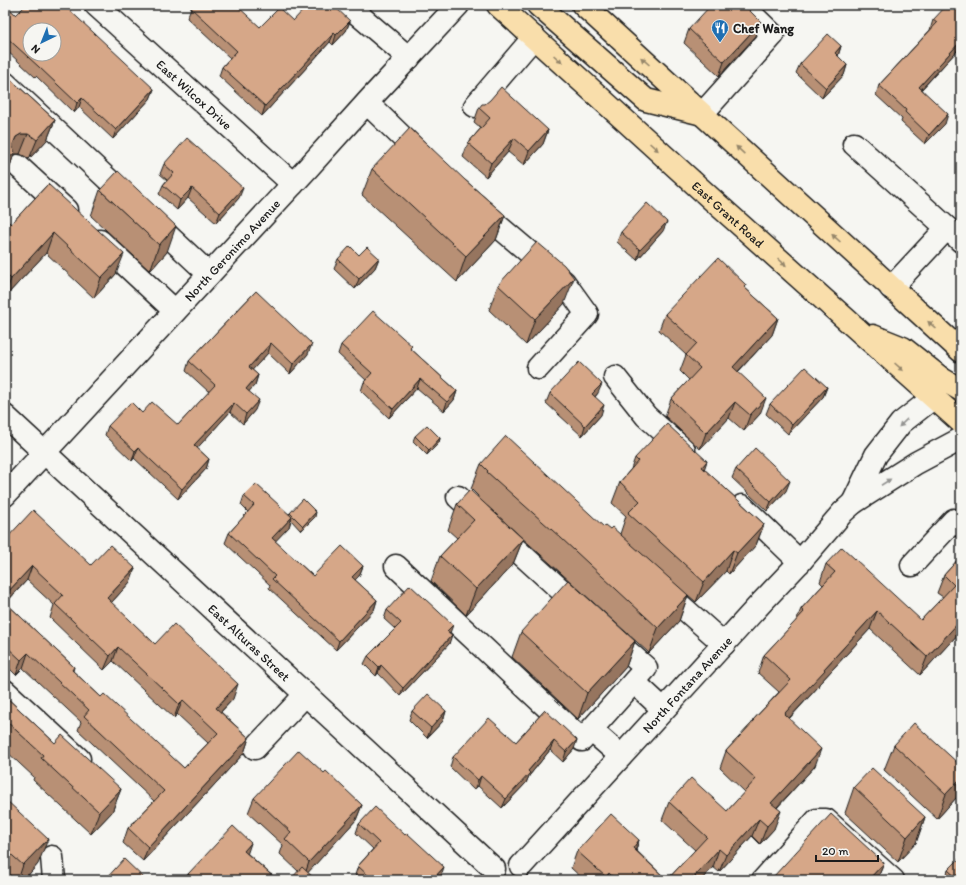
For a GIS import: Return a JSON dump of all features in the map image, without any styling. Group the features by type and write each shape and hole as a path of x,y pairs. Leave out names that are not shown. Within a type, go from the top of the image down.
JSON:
{"main road":[{"name":"East Grant Road","path":"498,5 961,422"},
{"path":"538,5 646,100 702,114"},
{"path":"583,5 961,352"},
{"path":"857,329 903,348 942,379 961,390"},
{"path":"933,398 961,409"}],"street":[{"name":"East Wilcox Drive","path":"96,5 293,184"},
{"path":"347,5 409,58"},
{"name":"North Geronimo Avenue","path":"5,495 458,5"},
{"path":"702,114 773,35 742,5"},
{"path":"475,106 534,38"},
{"path":"5,83 209,274"},
{"path":"367,103 436,170"},
{"path":"854,144 954,234 891,288"},
{"path":"18,166 175,311"},
{"path":"464,197 564,282 587,314 538,368"},
{"path":"615,377 646,416 698,463"},
{"path":"853,503 876,455 902,423 933,398"},
{"name":"East Alturas Street","path":"5,416 305,695 492,875"},
{"path":"853,503 916,462 961,439"},
{"path":"726,490 800,562"},
{"path":"396,566 582,740 646,668 458,497"},
{"name":"North Fontana Avenue","path":"524,873 621,756 800,562 843,512 853,503"},
{"path":"912,565 954,520 961,526"},
{"path":"647,575 724,644"},
{"path":"634,682 663,709"},
{"path":"5,691 92,771"},
{"path":"255,748 305,695"},
{"path":"591,730 621,756"},
{"path":"764,880 817,820 826,820 893,880"},
{"path":"52,857 54,880"},
{"path":"492,875 496,866 501,862 508,861 520,864 524,873"}],"building":[{"path":"5,5 16,15 26,5 64,5 154,89 116,130 82,98 77,103 34,62 62,62 62,22 22,22 22,52 5,36"},
{"path":"194,5 236,5 260,27 279,8 293,21 308,5 333,5 350,21 336,35 334,33 265,106 222,67 237,51 191,8"},
{"path":"711,5 744,5 761,22 724,62 689,29"},
{"path":"947,5 961,5 961,42 919,87 948,114 929,135 905,112 906,110 879,85 937,23 933,20"},
{"path":"828,34 841,46 835,53 847,65 826,88 800,64"},
{"path":"5,74 55,120 37,140 28,134 21,134 16,137 13,144 13,149 15,152 5,163"},
{"path":"501,87 548,130 529,151 514,138 491,163 468,143 490,118 479,108 482,104 485,104 490,100"},
{"path":"410,128 465,180 505,215 466,256 372,169"},
{"path":"187,138 243,188 220,213 192,188 180,200 163,185 174,173 164,164"},
{"path":"118,171 176,226 159,245 100,190"},
{"path":"48,184 124,254 101,278 53,233 11,279 5,273 5,219 11,224"},
{"path":"647,203 667,222 640,250 621,232"},
{"path":"537,242 564,265 574,278 535,319 498,285"},
{"path":"350,246 359,255 367,247 379,258 359,279 338,259"},
{"path":"718,258 746,285 744,287 778,318 733,367 766,398 750,415 735,402 706,433 671,399 700,368 686,355 697,343 665,314"},
{"path":"256,291 312,344 293,364 271,343 249,367 258,375 246,389 259,400 246,414 234,403 194,445 209,459 182,489 138,448 135,451 108,426 131,402 142,413 152,402 178,425 215,385 189,361"},
{"path":"373,311 412,346 410,348 457,391 447,402 420,379 393,409 364,382 372,373 341,345"},
{"path":"579,362 602,384 592,394 604,405 585,426 550,393"},
{"path":"805,367 827,387 792,425 770,404"},
{"path":"667,424 707,461 702,467 764,524 737,553 733,550 704,582 628,513 640,501 620,482 638,461 635,458"},
{"path":"427,425 440,438 429,450 415,436"},
{"path":"506,436 604,527 605,525 610,529 612,527 688,595 658,628 487,472 488,471 481,464"},
{"path":"755,448 790,481 771,502 736,469"},
{"path":"256,484 292,517 272,538 313,576 342,546 363,566 352,577 377,600 339,641 272,579 275,576 229,533 254,505 244,496"},
{"path":"470,490 523,539 476,589 440,556 474,520 457,504"},
{"path":"303,499 316,512 303,526 290,513"},
{"path":"33,510 91,565 110,545 135,568 107,598 155,644 174,624 238,684 216,708 249,738 148,847 128,828 164,791 84,716 89,710 28,653 21,660 5,645 5,602 74,667 72,670 101,697 104,694 184,768 218,733 183,700 179,704 118,647 110,656 55,604 63,595 32,566 5,595 5,540"},
{"path":"842,547 921,620 954,585 944,575 961,556 961,620 927,657 877,611 784,714 821,749 771,803 781,811 767,826 759,819 726,855 719,849 691,880 667,880 707,837 669,802 691,778 727,811 756,779 726,751 791,680 764,655 804,612 801,609 835,572 826,564"},
{"path":"568,580 635,641 587,693 521,632"},
{"path":"410,585 453,625 447,631 452,635 403,688 381,665 379,667 368,656 401,623 387,610"},
{"path":"428,694 446,711 431,728 412,711"},
{"path":"5,696 55,743 62,735 121,789 99,812 41,758 43,755 5,720"},
{"path":"545,710 577,740 566,752 554,741 528,771 530,773 506,799 481,776 478,780 453,757 489,718 516,742"},
{"path":"914,723 961,766 961,778 946,794 894,745"},
{"path":"299,750 324,773 326,771 362,805 309,862 285,839 291,832 254,798"},
{"path":"872,768 925,817 907,837 854,787"},
{"path":"5,799 48,839 23,865 5,849"},
{"path":"375,807 405,835 407,833 444,867 432,880 373,880 358,866 379,843 359,824"},
{"path":"611,814 639,840 633,848 667,880 616,880 609,873 606,877 577,851"},
{"path":"831,814 884,863 868,880 777,880 773,877"},
{"path":"233,826 251,843 244,851 277,880 193,880 194,879 188,874"},
{"path":"961,857 961,880 959,880 948,870"},
{"path":"124,859 146,880 105,880"},
{"path":"302,867 316,880 290,880"}],"place":[{"name":"Chef Wang","path":"720,43"}]}
